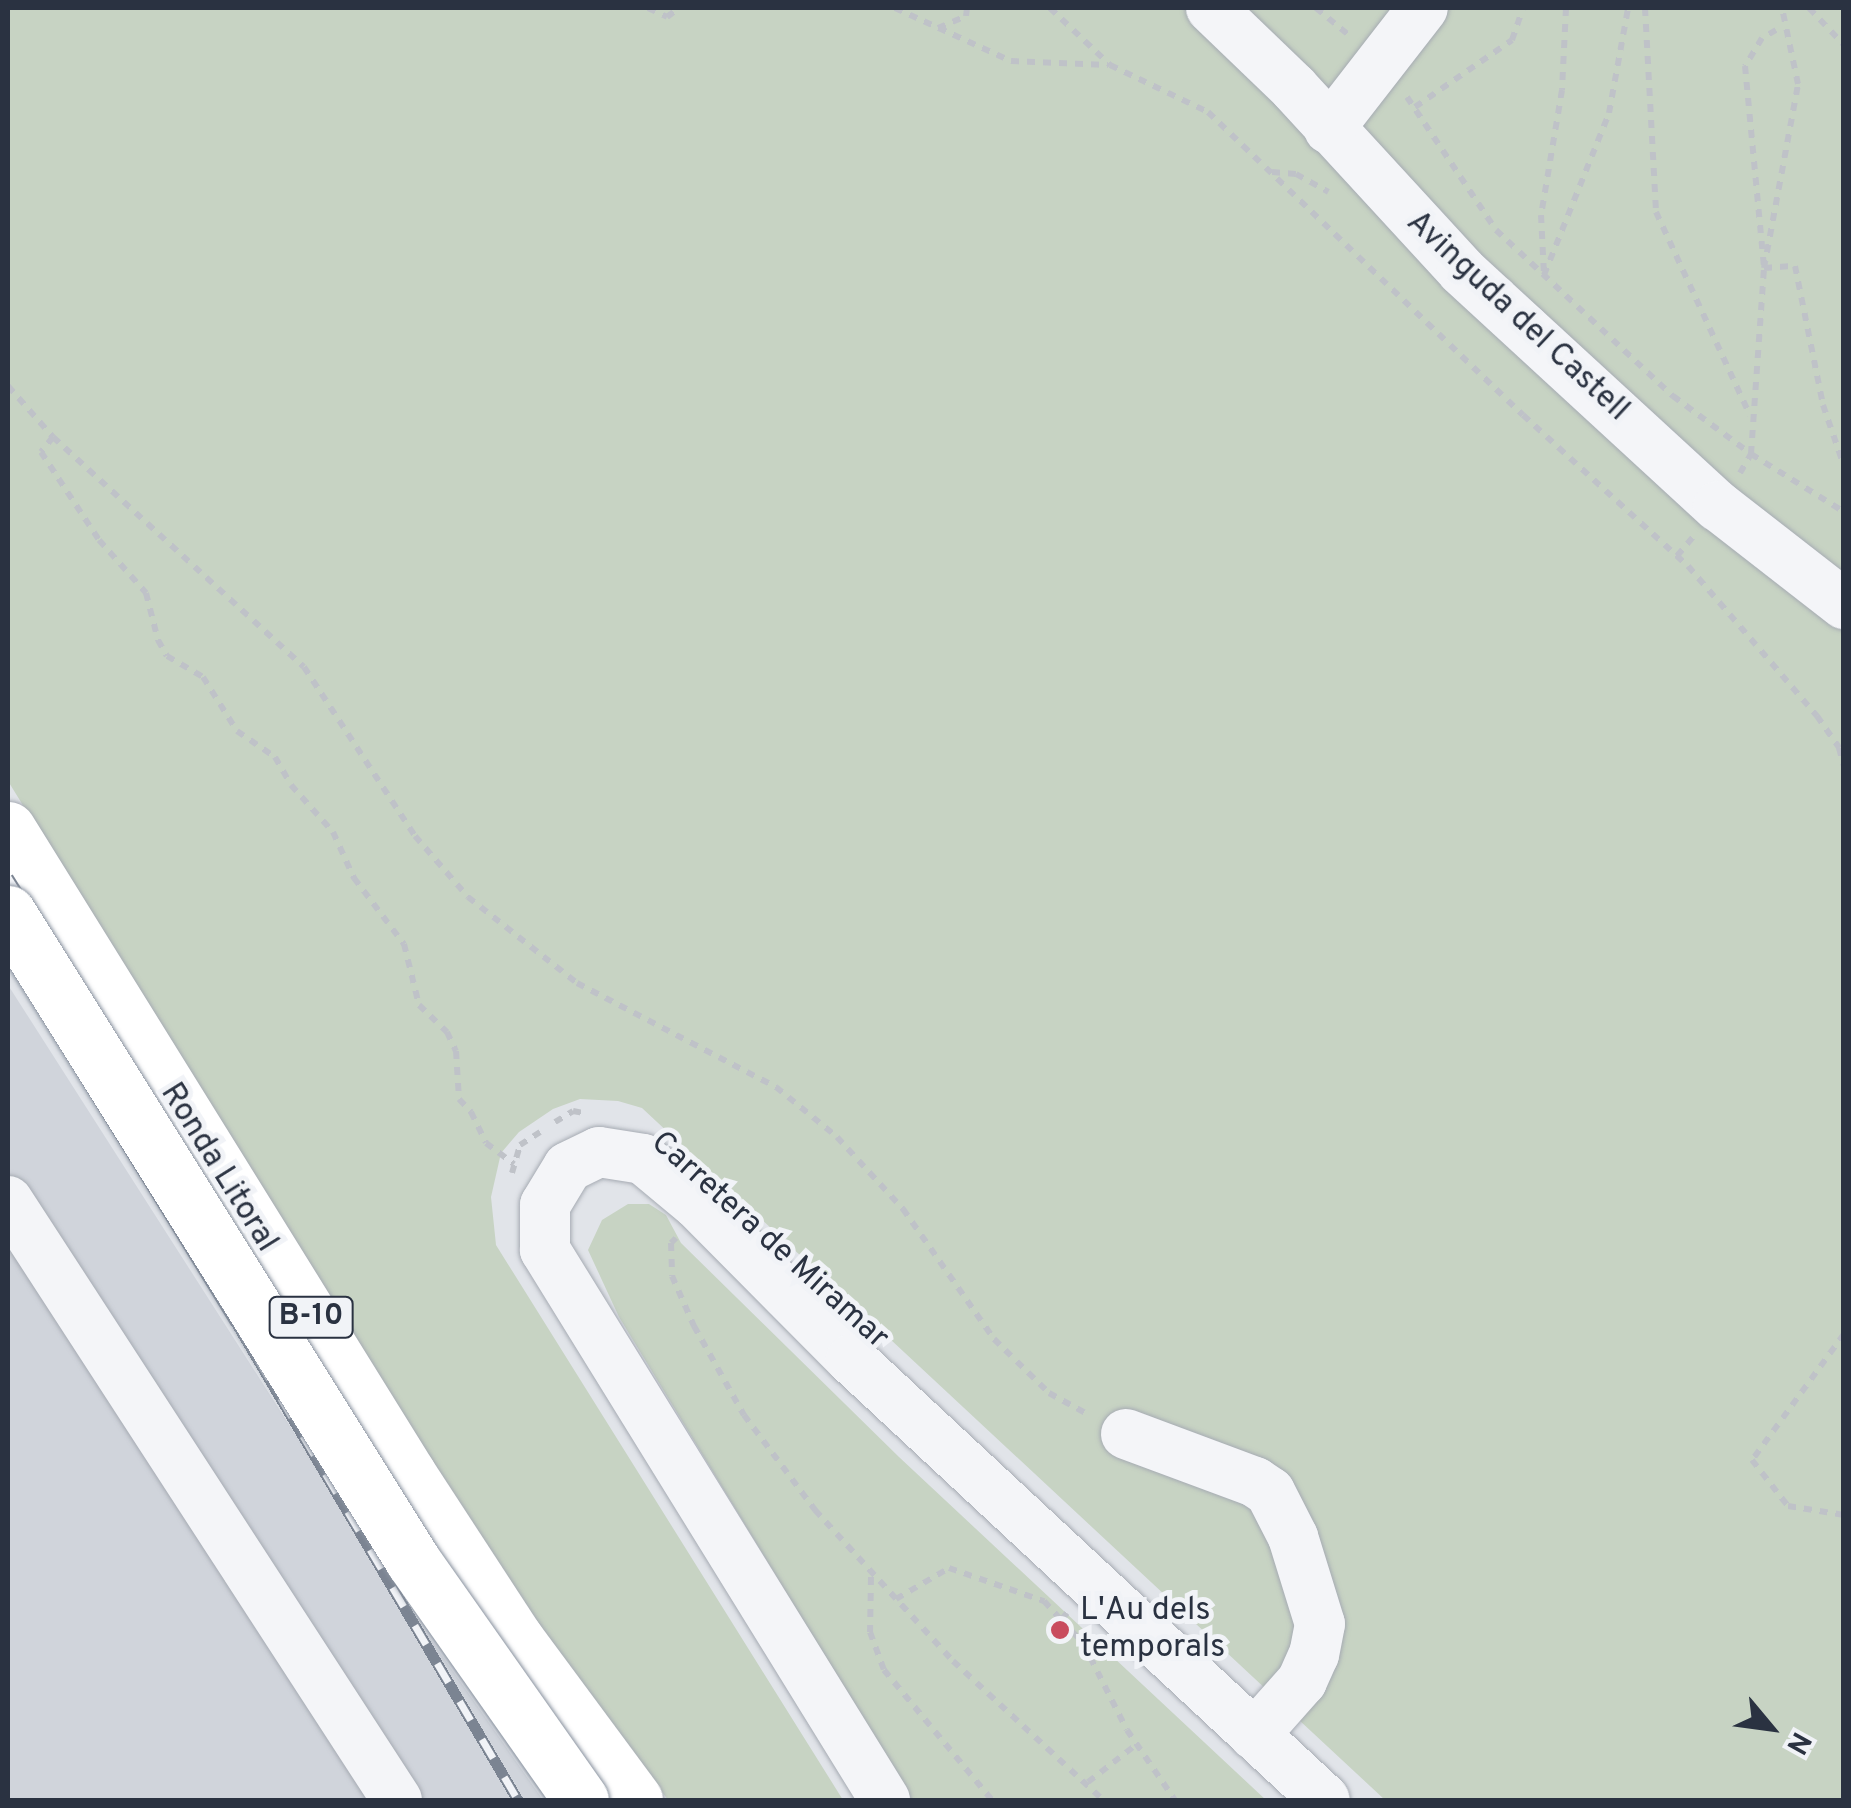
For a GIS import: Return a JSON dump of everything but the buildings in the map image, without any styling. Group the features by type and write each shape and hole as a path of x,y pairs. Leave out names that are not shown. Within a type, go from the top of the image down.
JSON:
{"highway":[{"name":"Ronda Litoral","path":"8,829 409,1475 516,1639 635,1800"},
{"name":"Ronda Litoral","path":"8,913 413,1562 581,1800"}],"street":[{"name":"Avinguda del Castell","path":"1211,8 1294,88 1462,271 1718,506 1844,604"},
{"path":"1329,129 1362,47 1422,8"},
{"name":"Carretera de Miramar","path":"885,1800 545,1250 545,1205 568,1167 600,1152 643,1159 697,1204 851,1359 1325,1800"},
{"path":"8,1202 398,1800"},
{"path":"1126,1434 1256,1482 1270,1492 1293,1537 1320,1624 1314,1654 1302,1681 1254,1734"}],"path":[{"path":"648,8 667,17 679,8"},
{"path":"895,8 1012,61 1110,65"},
{"path":"937,28 966,16 967,8"},
{"path":"1050,8 1110,65 1208,112 1523,415 1699,576 1818,716 1839,748 1844,767"},
{"path":"1316,8 1362,47"},
{"name":"Avinguda del Castell","path":"1523,8 1512,40 1414,107 1496,230 1673,396 1751,454 1844,512"},
{"path":"1544,275 1541,215 1562,90 1566,8"},
{"path":"1544,275 1610,113 1628,8"},
{"path":"1645,8 1656,212 1752,419"},
{"path":"1736,478 1751,454 1764,268 1798,84 1782,8"},
{"path":"1809,8 1844,45"},
{"path":"1764,268 1745,66 1762,38 1776,30"},
{"path":"1764,268 1794,266 1823,405 1844,466"},
{"path":"8,386 53,437 304,666 416,836 468,897 577,983 776,1086 837,1137 878,1179 994,1339 1049,1392 1126,1434"},
{"path":"53,437 41,452 114,561 146,592 158,640 168,656 193,667 237,731 275,757 292,784 333,832 354,878 404,944 419,1005 447,1032 456,1051 459,1099 471,1112 486,1143 514,1164"},
{"path":"509,1180 520,1145 572,1111 588,1114"},
{"path":"680,1234 671,1242 672,1276 744,1416 871,1576 953,1661 1088,1782 1103,1800"},
{"path":"1843,1512 1788,1506 1752,1460 1844,1334"},
{"path":"896,1599 949,1568 1044,1601 1062,1620"},
{"path":"871,1576 870,1632 884,1670 992,1800"},
{"path":"1082,1643 1137,1744 1175,1800"},
{"path":"1088,1782 1137,1744"}],"shaded area":[{"path":"8,985 380,1567 543,1800 8,1800"}],"green space":[{"path":"8,8 1843,8 1843,1800 1385,1800 642,1108 618,1101 580,1099 553,1109 519,1132 501,1153 491,1197 496,1245 843,1800 668,1800 554,1646 388,1399 8,781"},
{"path":"628,1204 649,1204 666,1215 681,1243 899,1457 1266,1800 912,1800 619,1317 588,1250 602,1220"}],"railway":[{"path":"8,877 99,1021 559,1800"},
{"path":"8,952 236,1322 518,1800"}],"place":[{"name":"L'Au dels temporals","path":"1060,1630"}]}
